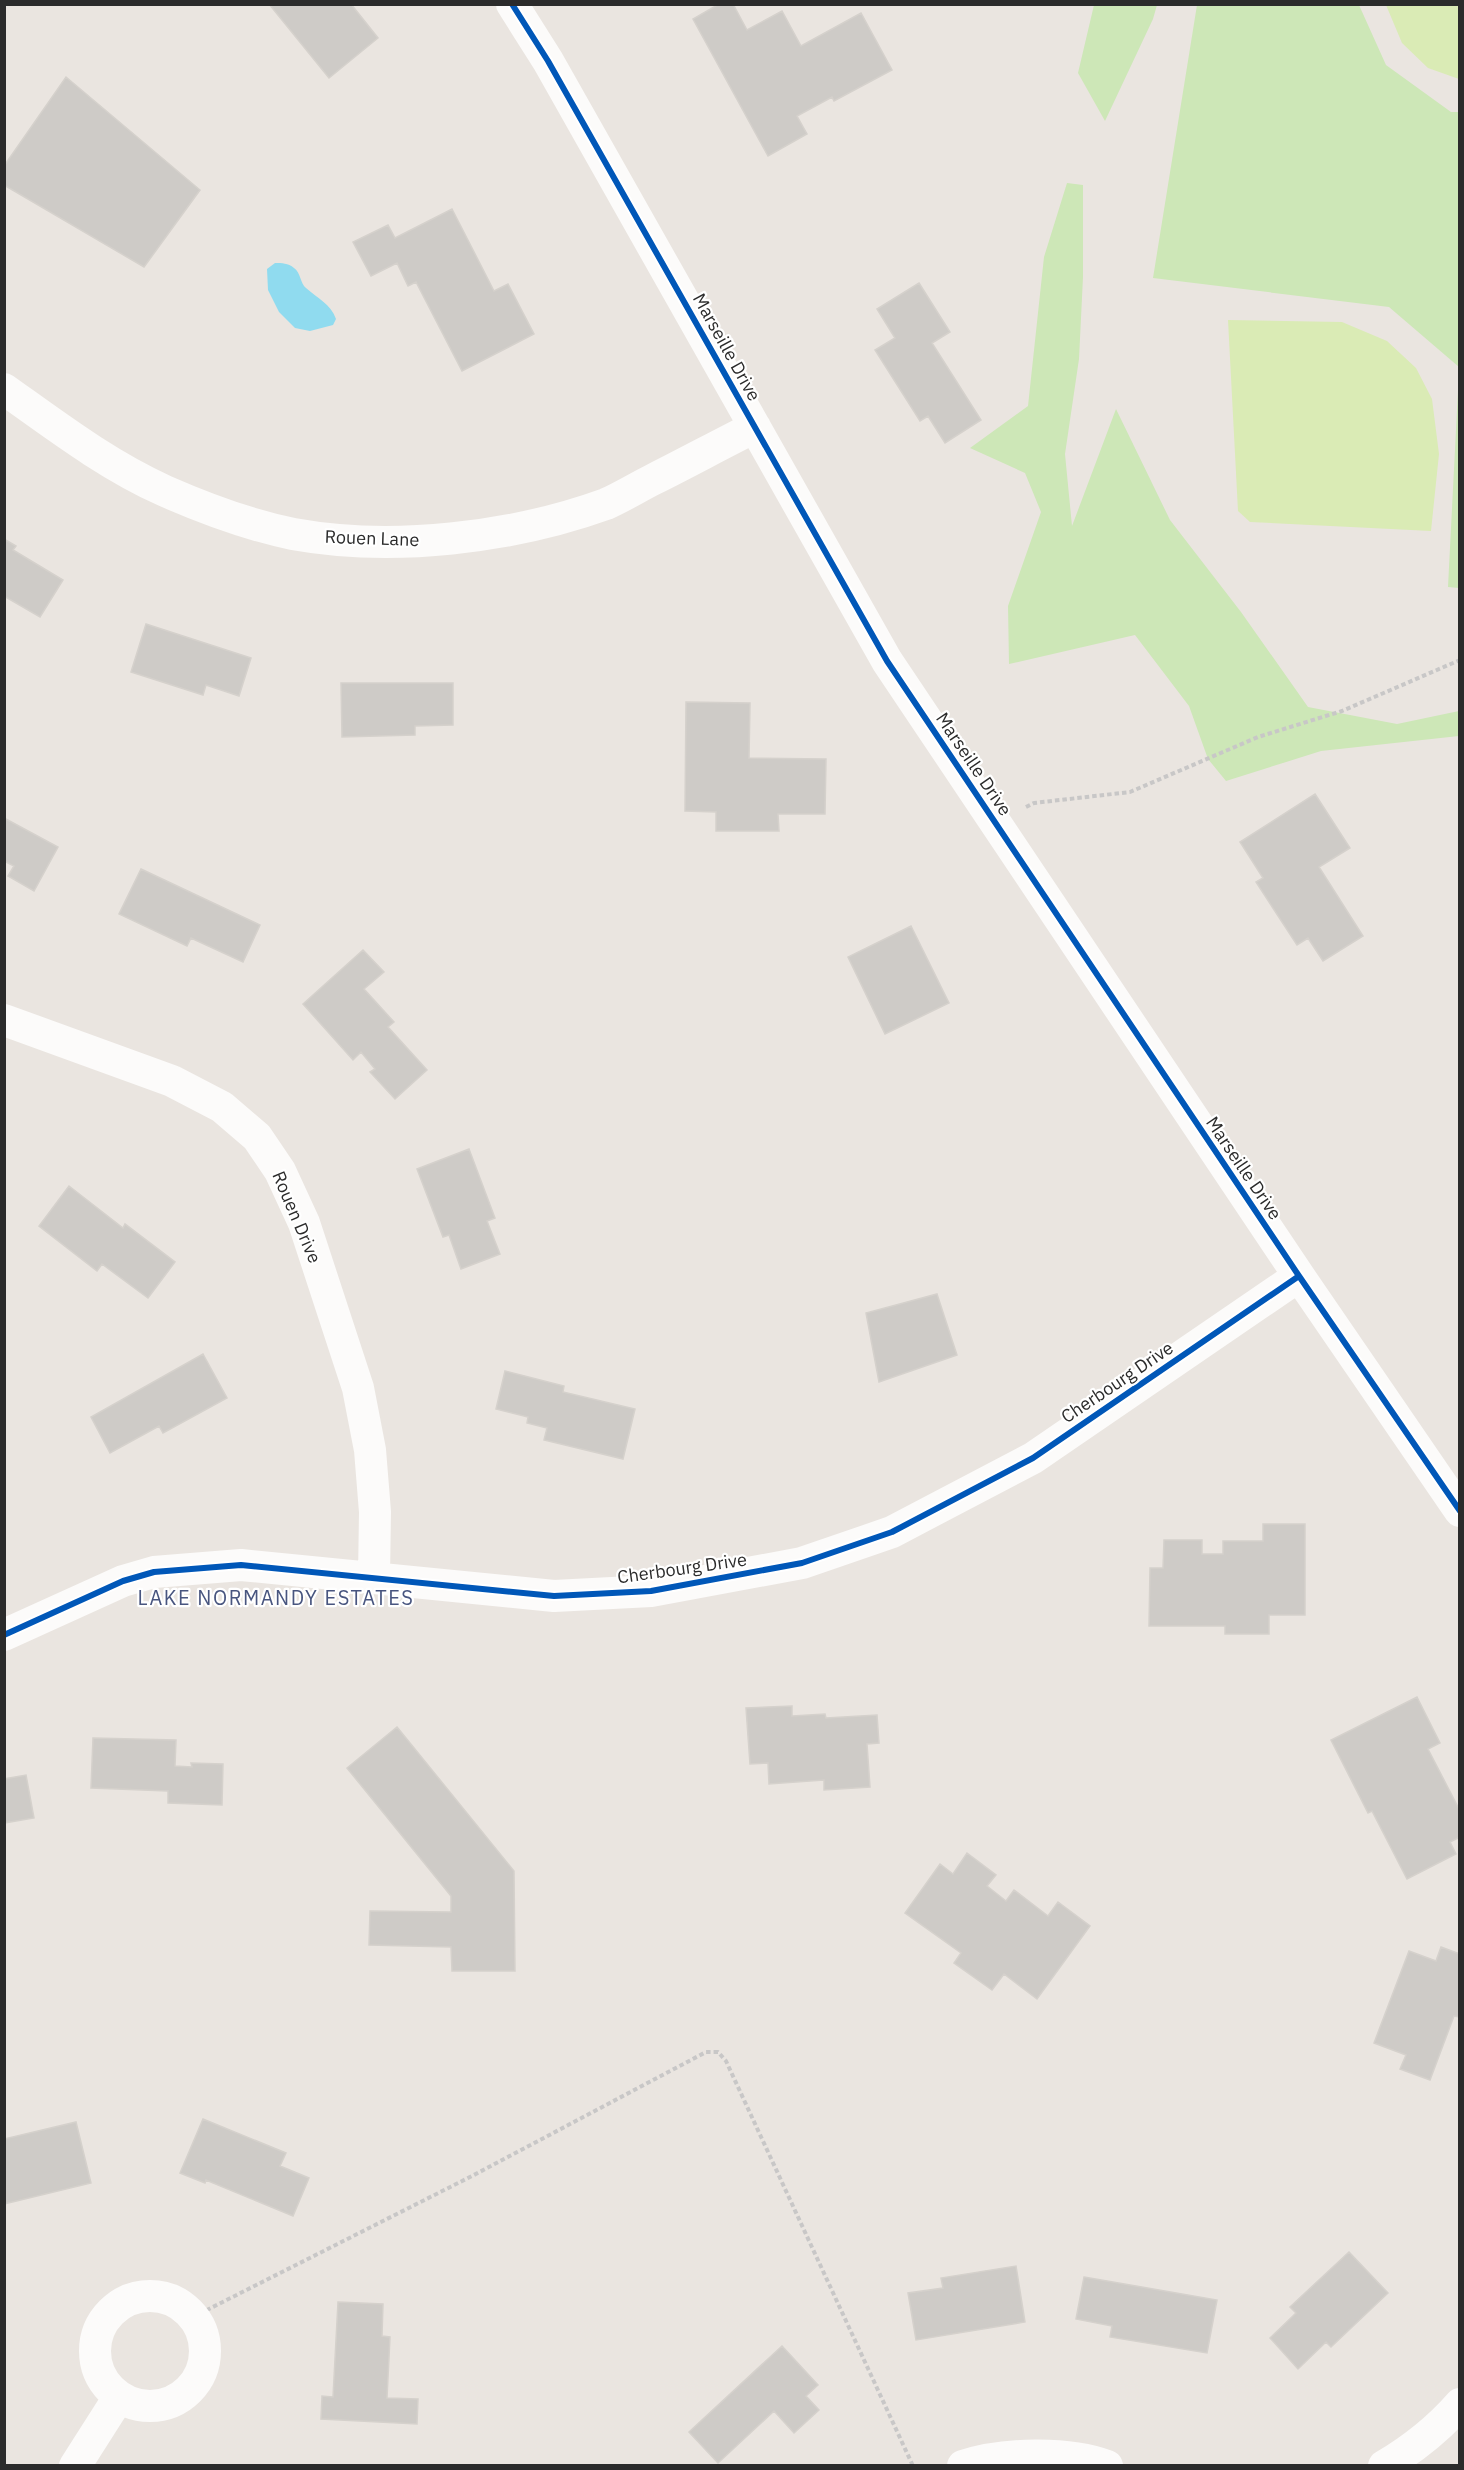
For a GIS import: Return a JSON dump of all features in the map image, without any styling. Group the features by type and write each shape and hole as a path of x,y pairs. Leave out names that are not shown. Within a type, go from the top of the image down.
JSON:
{"street":[{"name":"Marseille Drive","path":"512,4 548,61 887,661 1299,1276 1460,1511"},
{"name":"Rouen Lane","path":"4,389 95,453 163,490 242,521 293,534 354,541 431,540 507,530 558,518 607,503 754,427"},
{"name":"Rouen Drive","path":"4,1020 172,1081 222,1107 256,1137 280,1171 304,1223 358,1388 370,1461 375,1512 374,1577"},
{"name":"Cherbourg Drive","path":"4,1635 123,1581 154,1572 241,1565 554,1596 651,1591 802,1563 892,1532 1033,1458 1299,1276"},
{"path":"147,2296 181,2305 193,2317 201,2332 205,2349 203,2367 196,2382 184,2395 169,2403 152,2406 135,2405 119,2397 107,2386 98,2371 95,2354 97,2337 104,2321 115,2308 131,2300 147,2296"},
{"path":"75,2466 119,2397"},
{"path":"1384,2466 1423,2441 1460,2404"},
{"path":"963,2466 984,2459 1049,2456 1097,2462 1107,2466"}],"path":[{"path":"996,824 1034,803 1130,792 1258,737 1342,711 1460,660"},
{"path":"193,2317 472,2176 706,2052 718,2052 726,2061 913,2466"}],"green space":[{"path":"1094,5 1157,5 1153,19 1105,121 1078,73"},
{"path":"1197,5 1359,5 1386,65 1451,112 1459,112 1459,367 1389,307 1153,278"},
{"path":"1386,5 1459,5 1459,79 1428,68 1402,43"},
{"path":"1067,183 1083,185 1083,277 1079,359 1065,454 1072,526 1116,409 1170,520 1241,612 1308,707 1397,724 1459,711 1459,736 1321,751 1226,781 1208,759 1189,706 1135,635 1009,664 1008,606 1041,512 1025,473 970,448 1028,406 1044,257"},
{"path":"1228,320 1342,322 1387,341 1416,368 1432,399 1439,454 1431,531 1250,522 1238,511"},
{"path":"1459,371 1459,588 1448,587"}],"water":[{"path":"275,263 287,264 296,270 304,286 331,309 336,319 333,325 310,331 295,328 279,312 268,290 267,269"}],"building":[{"path":"269,4 351,4 378,38 329,78"},
{"path":"719,4 733,4 747,30 782,11 801,46 861,13 892,70 834,101 832,97 797,116 807,134 768,156 693,19"},
{"path":"66,77 200,190 144,267 4,185 4,166"},
{"path":"452,209 494,291 508,284 534,334 462,371 416,282 408,286 397,263 371,276 353,242 388,225 395,238"},
{"path":"919,283 950,332 932,343 981,420 945,443 928,416 920,421 875,350 895,338 877,309"},
{"path":"4,539 16,546 13,550 63,580 40,617 4,596"},
{"path":"146,624 251,658 239,696 206,685 203,695 131,672"},
{"path":"341,683 453,683 453,725 415,726 415,735 342,737"},
{"path":"686,702 750,703 749,758 826,759 825,814 778,814 779,831 716,831 716,812 685,811"},
{"path":"1315,794 1350,848 1319,867 1363,936 1323,961 1308,938 1297,945 1256,882 1263,878 1240,842"},
{"path":"4,818 58,847 34,891 8,876 14,866 4,861"},
{"path":"141,869 260,925 243,962 191,938 187,946 119,914"},
{"path":"911,926 949,1003 885,1034 848,957"},
{"path":"363,950 384,972 364,989 394,1022 388,1027 427,1070 395,1099 370,1072 375,1069 361,1052 353,1060 303,1004"},
{"path":"469,1149 495,1218 487,1221 500,1254 461,1269 449,1235 443,1237 417,1169"},
{"path":"69,1186 123,1228 125,1224 175,1262 148,1298 102,1264 97,1271 39,1226"},
{"path":"937,1294 957,1355 879,1382 866,1313"},
{"path":"203,1354 227,1398 163,1433 159,1426 110,1453 91,1417"},
{"path":"505,1371 564,1386 563,1392 635,1409 623,1459 544,1440 547,1428 527,1423 528,1417 496,1409"},
{"path":"1263,1524 1305,1524 1305,1615 1269,1615 1269,1634 1225,1634 1225,1626 1149,1626 1150,1568 1163,1568 1164,1540 1202,1540 1202,1554 1223,1554 1223,1541 1263,1541"},
{"path":"1417,1697 1440,1743 1428,1749 1460,1811 1460,1837 1450,1842 1456,1854 1407,1879 1372,1811 1368,1813 1331,1740"},
{"path":"792,1706 792,1716 825,1714 826,1718 877,1715 879,1743 867,1744 870,1787 824,1790 824,1780 769,1784 768,1763 750,1764 746,1708"},
{"path":"397,1727 514,1871 515,1971 452,1971 451,1947 369,1945 370,1911 451,1912 451,1896 347,1768"},
{"path":"93,1738 176,1740 175,1766 192,1767 191,1763 223,1764 222,1805 168,1803 168,1791 91,1788"},
{"path":"26,1775 34,1818 4,1823 4,1779"},
{"path":"967,1853 996,1875 987,1886 1006,1901 1014,1890 1048,1916 1058,1902 1090,1926 1037,1999 1004,1974 992,1990 954,1963 961,1953 905,1913 940,1864 953,1874"},
{"path":"1441,1947 1460,1954 1460,2017 1454,2016 1430,2080 1400,2069 1406,2055 1374,2043 1409,1951 1436,1961"},
{"path":"203,2119 286,2153 280,2166 309,2178 293,2216 206,2180 205,2183 180,2173"},
{"path":"76,2122 91,2183 4,2204 4,2139"},
{"path":"1349,2252 1388,2293 1331,2347 1326,2342 1298,2369 1270,2338 1296,2313 1290,2307"},
{"path":"1016,2266 1025,2322 916,2340 908,2293 943,2288 941,2278"},
{"path":"1084,2277 1217,2300 1207,2353 1110,2337 1112,2326 1076,2319"},
{"path":"338,2302 383,2304 382,2336 390,2337 387,2398 418,2399 417,2424 321,2419 322,2396 333,2397"},
{"path":"782,2346 818,2385 806,2396 819,2410 794,2433 774,2411 718,2463 689,2432"}],"cycle path":[{"path":"512,4 548,61 887,661 1299,1276 1460,1511"},
{"path":"4,1635 123,1581 154,1572 241,1565 554,1596 651,1591 802,1563 892,1532 1033,1458 1299,1276"}],"district":[{"name":"LAKE NORMANDY ESTATES","path":"276,1597"}]}
